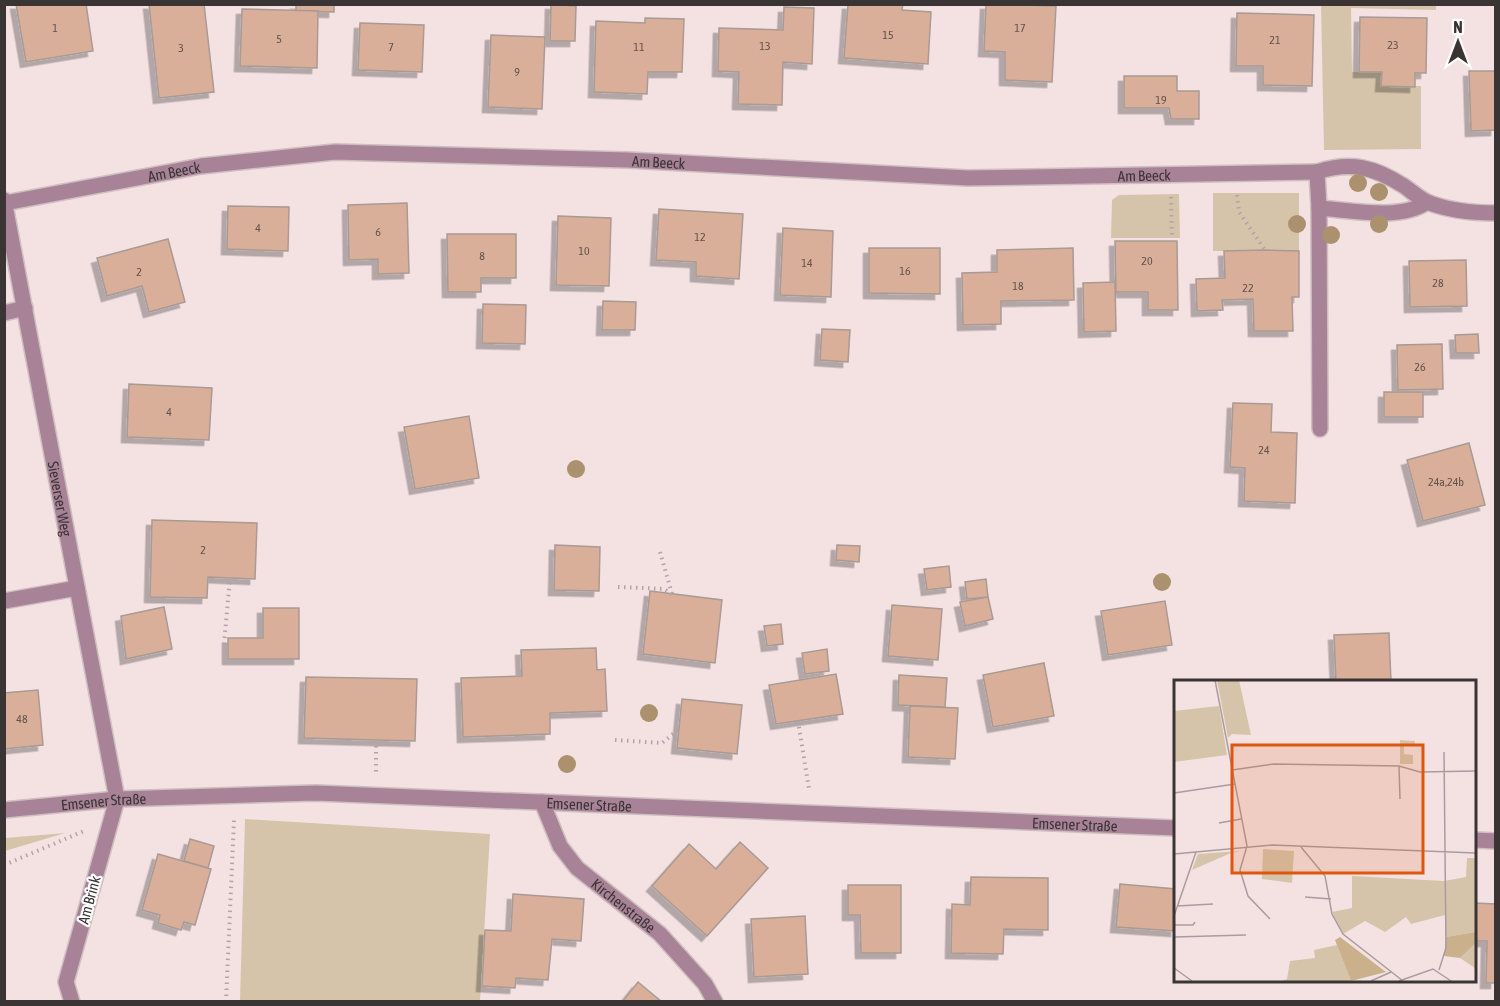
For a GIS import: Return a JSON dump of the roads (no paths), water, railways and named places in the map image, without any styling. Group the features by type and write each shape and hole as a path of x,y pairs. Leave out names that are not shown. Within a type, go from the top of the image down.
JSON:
{"street":[{"name":"Am Beeck","path":"5,201 201,166 335,152 627,160 968,178 1317,171 1330,167 1351,166 1373,169 1427,202 1475,213 1496,213"},
{"path":"1317,171 1320,429"},
{"name":"Sieverser Weg","path":"5,201 117,798"},
{"path":"1319,208 1401,212 1417,209 1427,202"},
{"path":"4,313 25,308"},
{"path":"4,601 77,588"},
{"name":"Emsener Straße","path":"4,810 117,798 316,793 1174,828"},
{"name":"Am Brink","path":"72,1002 66,982 117,798"},
{"name":"Kirchenstraße","path":"542,802 560,846 577,868 660,934 705,984 715,1002"},
{"path":"1476,840 1496,841"}]}
